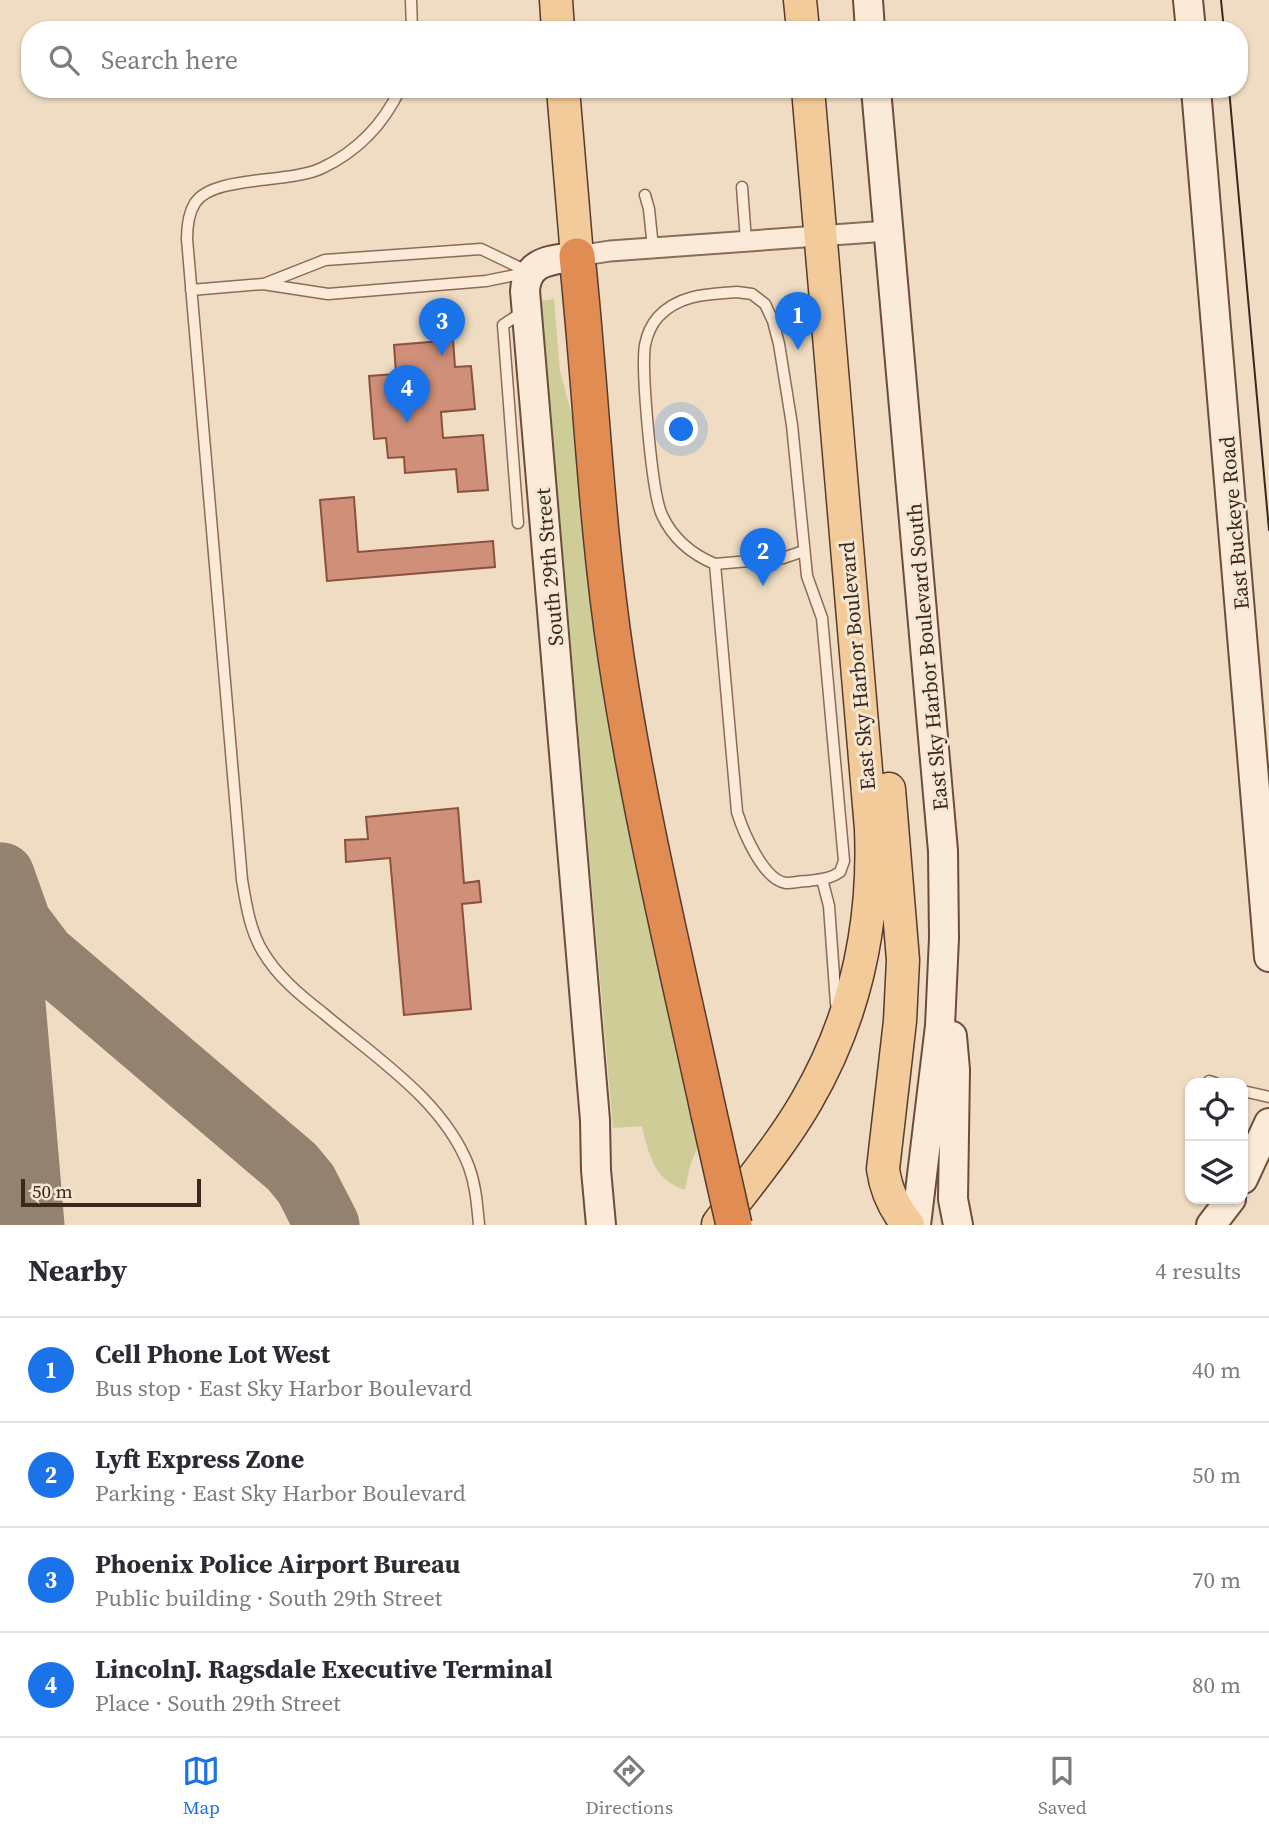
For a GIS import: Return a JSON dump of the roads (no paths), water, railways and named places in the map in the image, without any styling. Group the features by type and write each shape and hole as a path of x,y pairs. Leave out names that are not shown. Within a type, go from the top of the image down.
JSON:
{"highway":[{"path":"577,256 604,560 616,657 642,802 734,1225"}],"main road":[{"path":"556,0 557,21"},
{"path":"800,0 802,21"},
{"path":"564,98 577,256"},
{"name":"East Sky Harbor Boulevard","path":"717,1225 805,1103 835,1044 857,980 867,935 872,885 871,829 809,98"},
{"path":"855,634 889,785 894,833 902,932 902,979 900,1021 883,1169 887,1191 908,1225"}],"street":[{"path":"868,0 869,21"},
{"path":"1188,0 1190,21"},
{"name":"East Sky Harbor Boulevard South","path":"877,98 941,808 944,938 936,1064 916,1225"},
{"name":"East Buckeye Road","path":"1197,98 1269,957"},
{"path":"529,272 545,262 577,256 888,230"},
{"name":"South 29th Street","path":"529,272 526,283 532,522 594,1106 601,1225"},
{"path":"944,938 955,1070 953,1185 958,1225"},
{"path":"1248,1169 1269,1123"},
{"path":"1211,1225 1227,1204"}],"lane":[{"path":"411,0 412,21"},
{"path":"395,98 376,129 359,145 321,169 299,176 217,188 195,202 187,225 191,290 242,880 252,927 261,950 275,970 403,1081 444,1122 469,1168 476,1191 479,1225"},
{"path":"742,187 746,241"},
{"path":"645,195 653,248"},
{"path":"263,284 325,260 481,249 529,272"},
{"path":"191,290 263,284 328,294 486,281 529,272"},
{"path":"715,565 737,812 741,825 747,840 769,873 777,880 785,883 831,878 840,872 844,861 822,618 807,576 792,425 779,344 765,304 752,295 737,292 704,294 685,299 658,317 647,337 644,356 654,479 660,512 683,546 715,565 783,558 804,551"},
{"path":"822,879 829,906 835,972 835,1044"},
{"path":"1248,1092 1269,1097"}],"tram line":[{"path":"1221,0 1223,21"},
{"path":"1230,98 1269,530"}],"place":[{"name":"Cell Phone Lot West","path":"798,350"},
{"name":"Phoenix Police Airport Bureau","path":"442,356"},
{"name":"LincolnJ. Ragsdale Executive Terminal","path":"407,423"},
{"name":"Lyft Express Zone","path":"763,586"}]}
